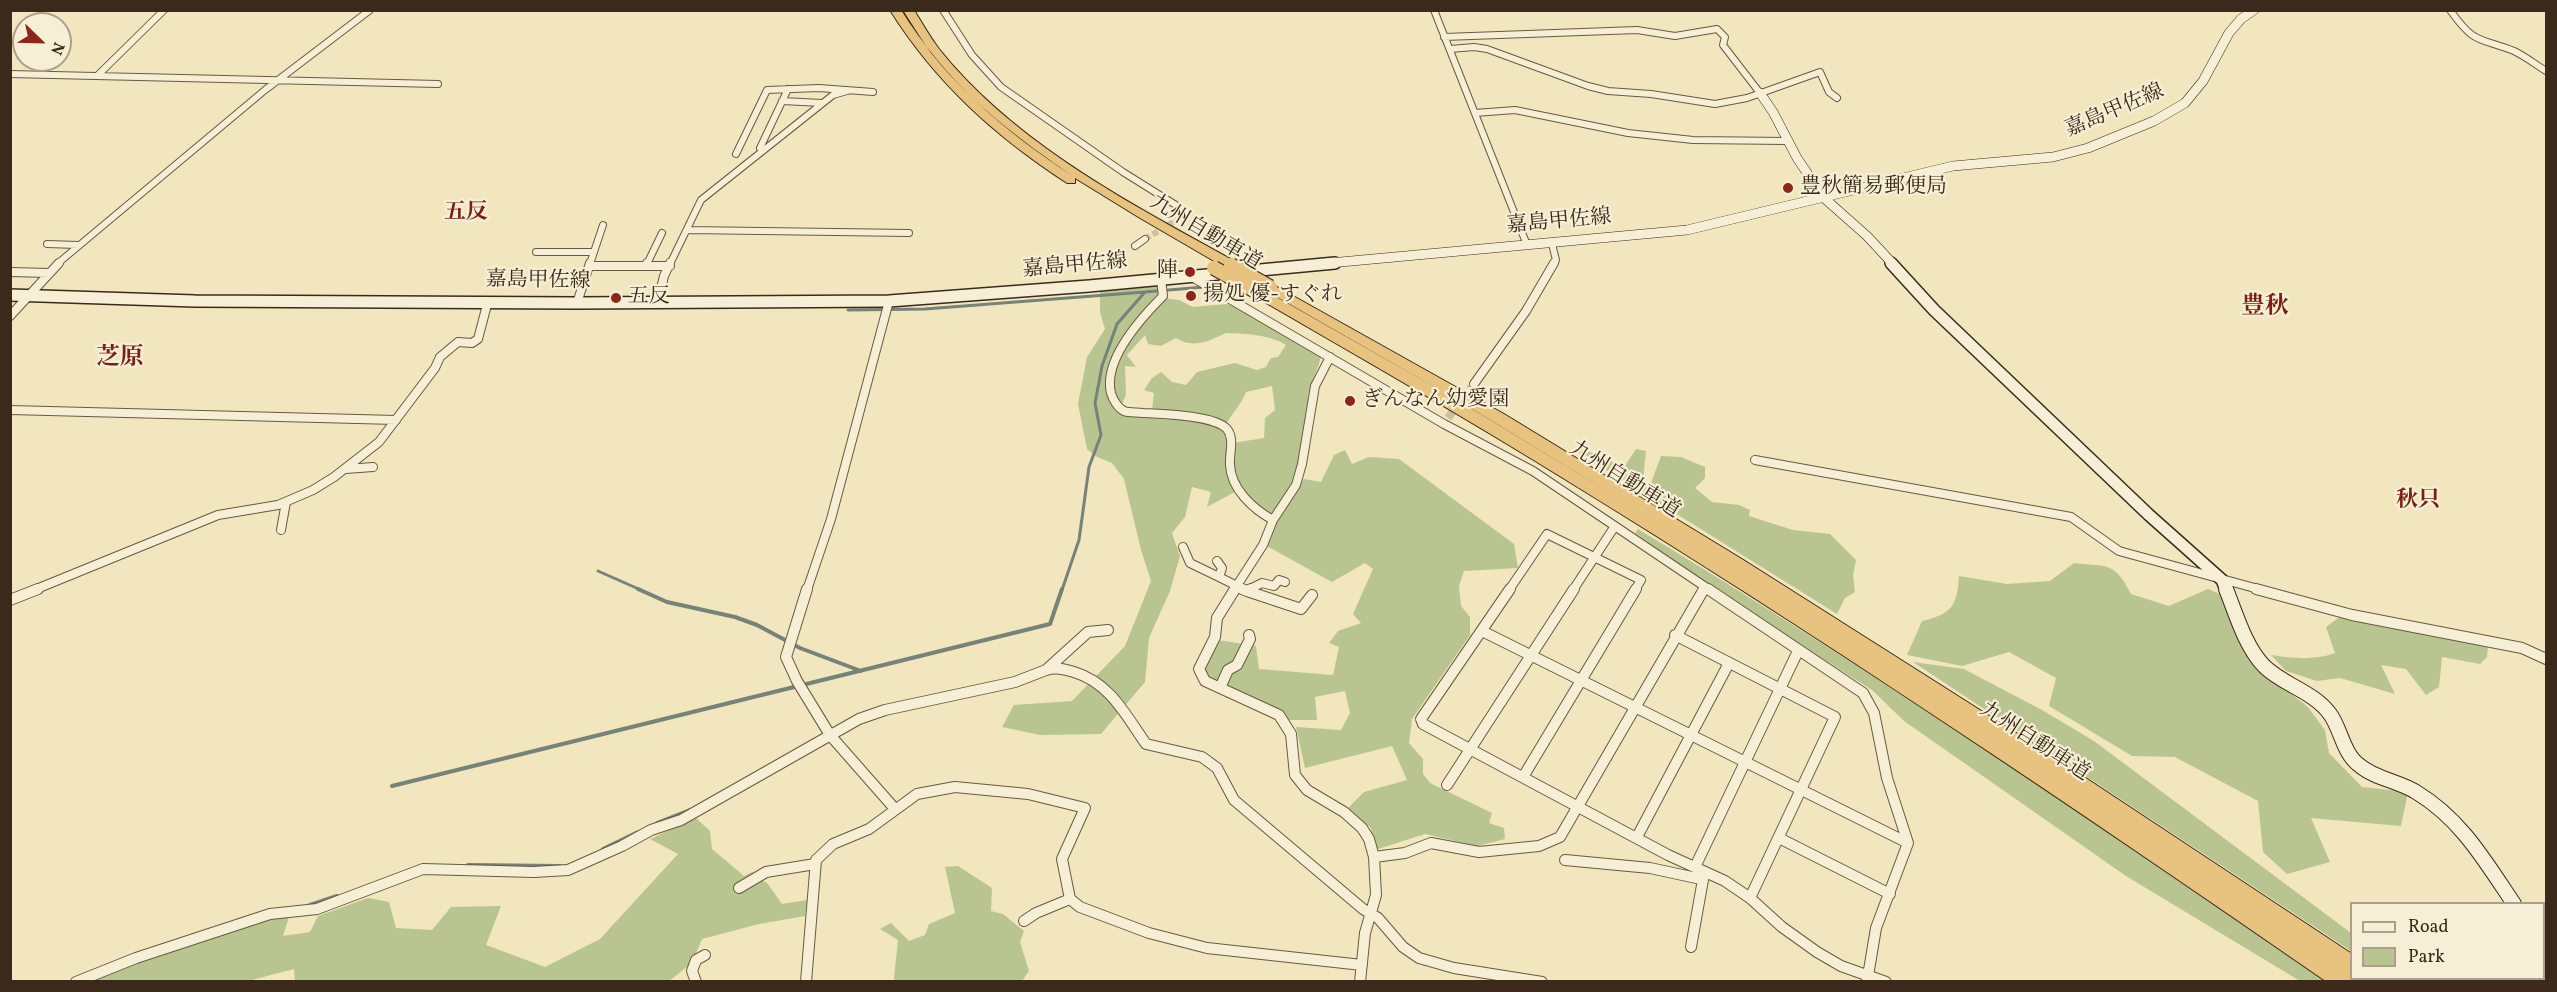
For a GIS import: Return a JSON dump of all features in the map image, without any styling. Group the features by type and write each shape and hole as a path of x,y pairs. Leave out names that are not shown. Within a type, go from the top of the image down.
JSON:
{"highway":[{"name":"九州自動車道","path":"895,10 917,45 943,75 1003,133 1047,166 1214,268 1264,290 1530,437 1955,702 2350,965"},
{"name":"九州自動車道","path":"908,10 933,47 957,75 987,104 1040,148 1104,191 1231,265 1264,290 1722,569 2101,815 2344,981"}],"main road":[{"name":"嘉島甲佐線","path":"10,295 195,301 658,302 887,307 1687,230 1953,166 2053,157 2088,148 2124,134 2185,103 2203,81 2229,33 2241,19 2254,10"},
{"path":"1760,93 1773,112 1787,141 1824,198 1867,236 1934,310 2141,507 2222,580 2250,647 2265,667 2319,701 2331,715 2351,757 2358,765 2382,778 2414,790 2444,810 2466,833 2513,902"}],"street":[{"path":"97,76 164,10"},
{"path":"10,316 26,296 78,245 276,82 370,10"},
{"path":"943,10 972,55 1001,87 1123,172 1187,212"},
{"path":"1434,10 1527,245"},
{"path":"2450,10 2464,30 2477,40 2516,52 2547,71"},
{"path":"1444,37 1637,30 1675,36 1717,29 1725,37 1723,45 1760,93"},
{"path":"1450,49 1474,47 1487,49 1572,81 1608,91 1651,94 1715,104 1760,93 1816,72 1821,74 1829,92 1836,98"},
{"path":"10,74 438,84"},
{"path":"736,154 767,90 819,88 873,92"},
{"path":"759,151 788,89"},
{"path":"658,302 661,284 701,200 759,151 832,95 847,91"},
{"path":"782,101 823,103"},
{"path":"1475,113 1515,110 1628,133 1692,140 1787,141"},
{"path":"578,303 603,225"},
{"path":"687,230 909,233"},
{"path":"646,266 662,233"},
{"path":"1135,246 1145,239"},
{"path":"47,244 78,245"},
{"path":"1474,384 1526,311 1556,260 1552,244"},
{"path":"536,252 594,252"},
{"path":"590,266 670,266"},
{"path":"11,272 49,273"},
{"path":"1192,277 1533,471 1798,651 1854,685 1871,706 1887,778 1908,843 1876,928 1867,978"},
{"path":"1161,281 1163,296 1118,352 1109,393 1116,406 1124,411 1222,425 1230,432 1233,443 1229,468 1236,485 1247,500 1273,520"},
{"path":"10,600 218,515 286,502 313,490 344,470 379,442 435,368 440,357 458,342 472,343 478,339 488,301"},
{"path":"887,307 831,519 786,657 797,681 830,735 895,809"},
{"path":"1330,357 1315,386 1302,464 1296,484 1273,520 1263,545 1216,618 1218,625 1216,634 1199,669 1205,681 1279,716 1291,734 1295,775 1306,790 1344,812 1362,828 1369,838 1374,857 1376,895 1365,933 1360,981"},
{"path":"10,411 396,420"},
{"path":"1755,460 2071,517 2118,551 2352,615 2522,648 2547,659"},
{"path":"344,470 373,467"},
{"path":"281,530 286,502"},
{"path":"1447,785 1615,526"},
{"path":"1523,777 1641,580 1547,534 1421,719 1423,724 1470,750 1637,837 1700,873 1725,881 1750,898 1782,927 1817,952 1867,978 1886,981"},
{"path":"1184,547 1190,563 1236,587 1301,609 1312,595"},
{"path":"1216,561 1222,568 1219,577"},
{"path":"1247,591 1262,583 1274,586 1279,580 1285,582"},
{"path":"1374,857 1405,853 1431,843 1479,852 1539,846 1560,837 1704,588"},
{"path":"1046,670 1088,632 1108,630"},
{"path":"1482,631 1908,843"},
{"path":"1220,688 1228,670 1237,665 1250,639 1249,635"},
{"path":"1675,635 1834,717 1750,898"},
{"path":"1691,947 1700,873 1744,763 1798,651"},
{"path":"1637,837 1688,735 1729,663"},
{"path":"76,981 136,958 270,914 317,909 423,868 534,872 568,870 622,846 651,830 681,820 860,719 885,710 1015,682 1052,668 1091,677 1112,694 1146,744 1202,757 1217,768 1234,800 1384,924 1403,947 1429,962 1542,981"},
{"path":"806,981 816,860 833,844 869,829 918,794 955,787 1028,794 1085,808 1062,859 1070,899 1080,908 1149,933 1206,948 1362,965"},
{"path":"1779,838 1890,894"},
{"path":"1565,860 1641,865 1700,873"},
{"path":"739,888 766,872 815,864"},
{"path":"1024,921 1036,913 1070,899"},
{"path":"696,981 692,971 696,960 705,955"}],"green space":[{"path":"1157,286 1163,298 1179,300 1193,307 1227,304 1242,310 1321,357 1308,394 1306,422 1297,468 1278,509 1269,516 1242,488 1207,507 1211,492 1192,487 1185,517 1172,533 1180,556 1170,591 1149,638 1145,682 1101,734 1040,735 1002,727 1014,705 1072,701 1125,646 1151,581 1124,479 1112,463 1097,457 1087,449 1078,404 1087,357 1105,329 1100,312 1100,291","holes":["1226,333 1265,337 1286,345 1278,357 1271,358 1266,367 1257,370 1235,363 1197,372 1186,385 1172,382 1161,372 1152,378 1144,390 1154,393 1152,410 1127,414 1129,408 1122,404 1126,395 1125,366 1136,367 1127,355 1145,335 1148,344 1161,346 1176,338 1195,343","1272,386 1275,410 1265,418 1264,438 1233,443 1226,425 1246,392"]},
{"path":"1580,448 1624,467 1636,449 1646,451 1643,481 1651,483 1661,456 1681,457 1705,467 1705,478 1695,488 1712,502 1739,505 1750,510 1749,516 1793,530 1830,534 1856,560 1853,576 1855,592 1845,598 1837,614 1577,452"},
{"path":"1345,450 1352,464 1369,457 1399,459 1514,544 1518,568 1464,571 1459,586 1461,606 1470,617 1470,635 1412,719 1409,743 1423,759 1423,774 1430,783 1492,813 1489,823 1504,828 1505,839 1477,846 1425,834 1375,850 1371,828 1348,808 1364,792 1407,780 1392,746 1305,768 1296,727 1341,730 1350,713 1345,691 1315,697 1317,720 1288,720 1209,679 1201,670 1218,640 1256,646 1259,669 1333,675 1339,647 1329,643 1338,631 1361,623 1353,614 1373,569 1365,563 1332,582 1265,545 1275,524 1304,479 1321,482 1334,455"},
{"path":"1638,529 1900,694 2072,807 2328,981 2300,981 2126,876 1904,721 1872,690 1711,588 1653,548 1635,533"},
{"path":"2074,563 2109,568 2120,576 2131,594 2169,606 2208,589 2222,595 2255,666 2308,707 2325,730 2329,753 2362,787 2408,792 2401,826 2311,818 2330,862 2287,874 2263,852 2258,801 2175,757 2132,756 2049,706 2056,678 2009,652 1962,666 1907,655 1922,621 1940,615 1951,607 1957,595 1959,576 2007,584 2050,581"},
{"path":"2342,615 2488,646 2487,657 2480,664 2442,657 2439,687 2426,695 2406,669 2381,665 2395,694 2340,678 2317,681 2286,671 2271,655 2311,658 2335,653 2326,627"},
{"path":"1913,662 1964,669 2042,710 2094,741 2350,932 2350,950"},
{"path":"696,818 710,831 712,849 744,876 752,872 768,884 782,904 807,900 805,916 759,924 702,939 692,963 669,981 295,982 294,969 248,981 80,982 194,941 225,934 267,918 289,917 283,936 310,932 318,916 368,898 389,902 396,928 432,930 451,907 501,906 486,945 545,967 600,939 678,854 650,839"},
{"path":"958,866 992,888 991,911 1003,914 1024,931 1020,942 1029,971 1022,981 896,982 894,978 898,940 880,929 891,923 909,941 925,935 929,924 955,913 945,867"}],"waterway":[{"path":"1145,292 1204,287"},
{"path":"848,310 925,309 1145,292"},
{"path":"1062,590 1079,540 1089,467 1101,435 1095,403 1102,366 1117,324 1145,292"},
{"path":"598,571 641,590"},
{"path":"638,589 667,602 735,617 757,625 800,648 860,671"},
{"path":"860,671 1050,624 1062,589"},
{"path":"392,786 860,671"},
{"path":"657,823 690,810"},
{"path":"603,849 638,832"},
{"path":"468,865 560,866"},
{"path":"310,905 337,896"}],"tunnel":[{"path":"1145,239 1182,217"},
{"path":"1448,418 1474,384"}],"place":[{"name":"豊秋簡易郵便局","path":"1788,188"},
{"name":"陣","path":"1190,272"},
{"name":"揚処 優-すぐれ","path":"1191,296"},
{"name":"五反","path":"616,298"},
{"name":"ぎんなん幼愛園","path":"1350,401"}],"district":[{"name":"五反","path":"466,214"},
{"name":"豊秋","path":"2265,309"},
{"name":"芝原","path":"120,360"},
{"name":"秋只","path":"2418,502"}]}
